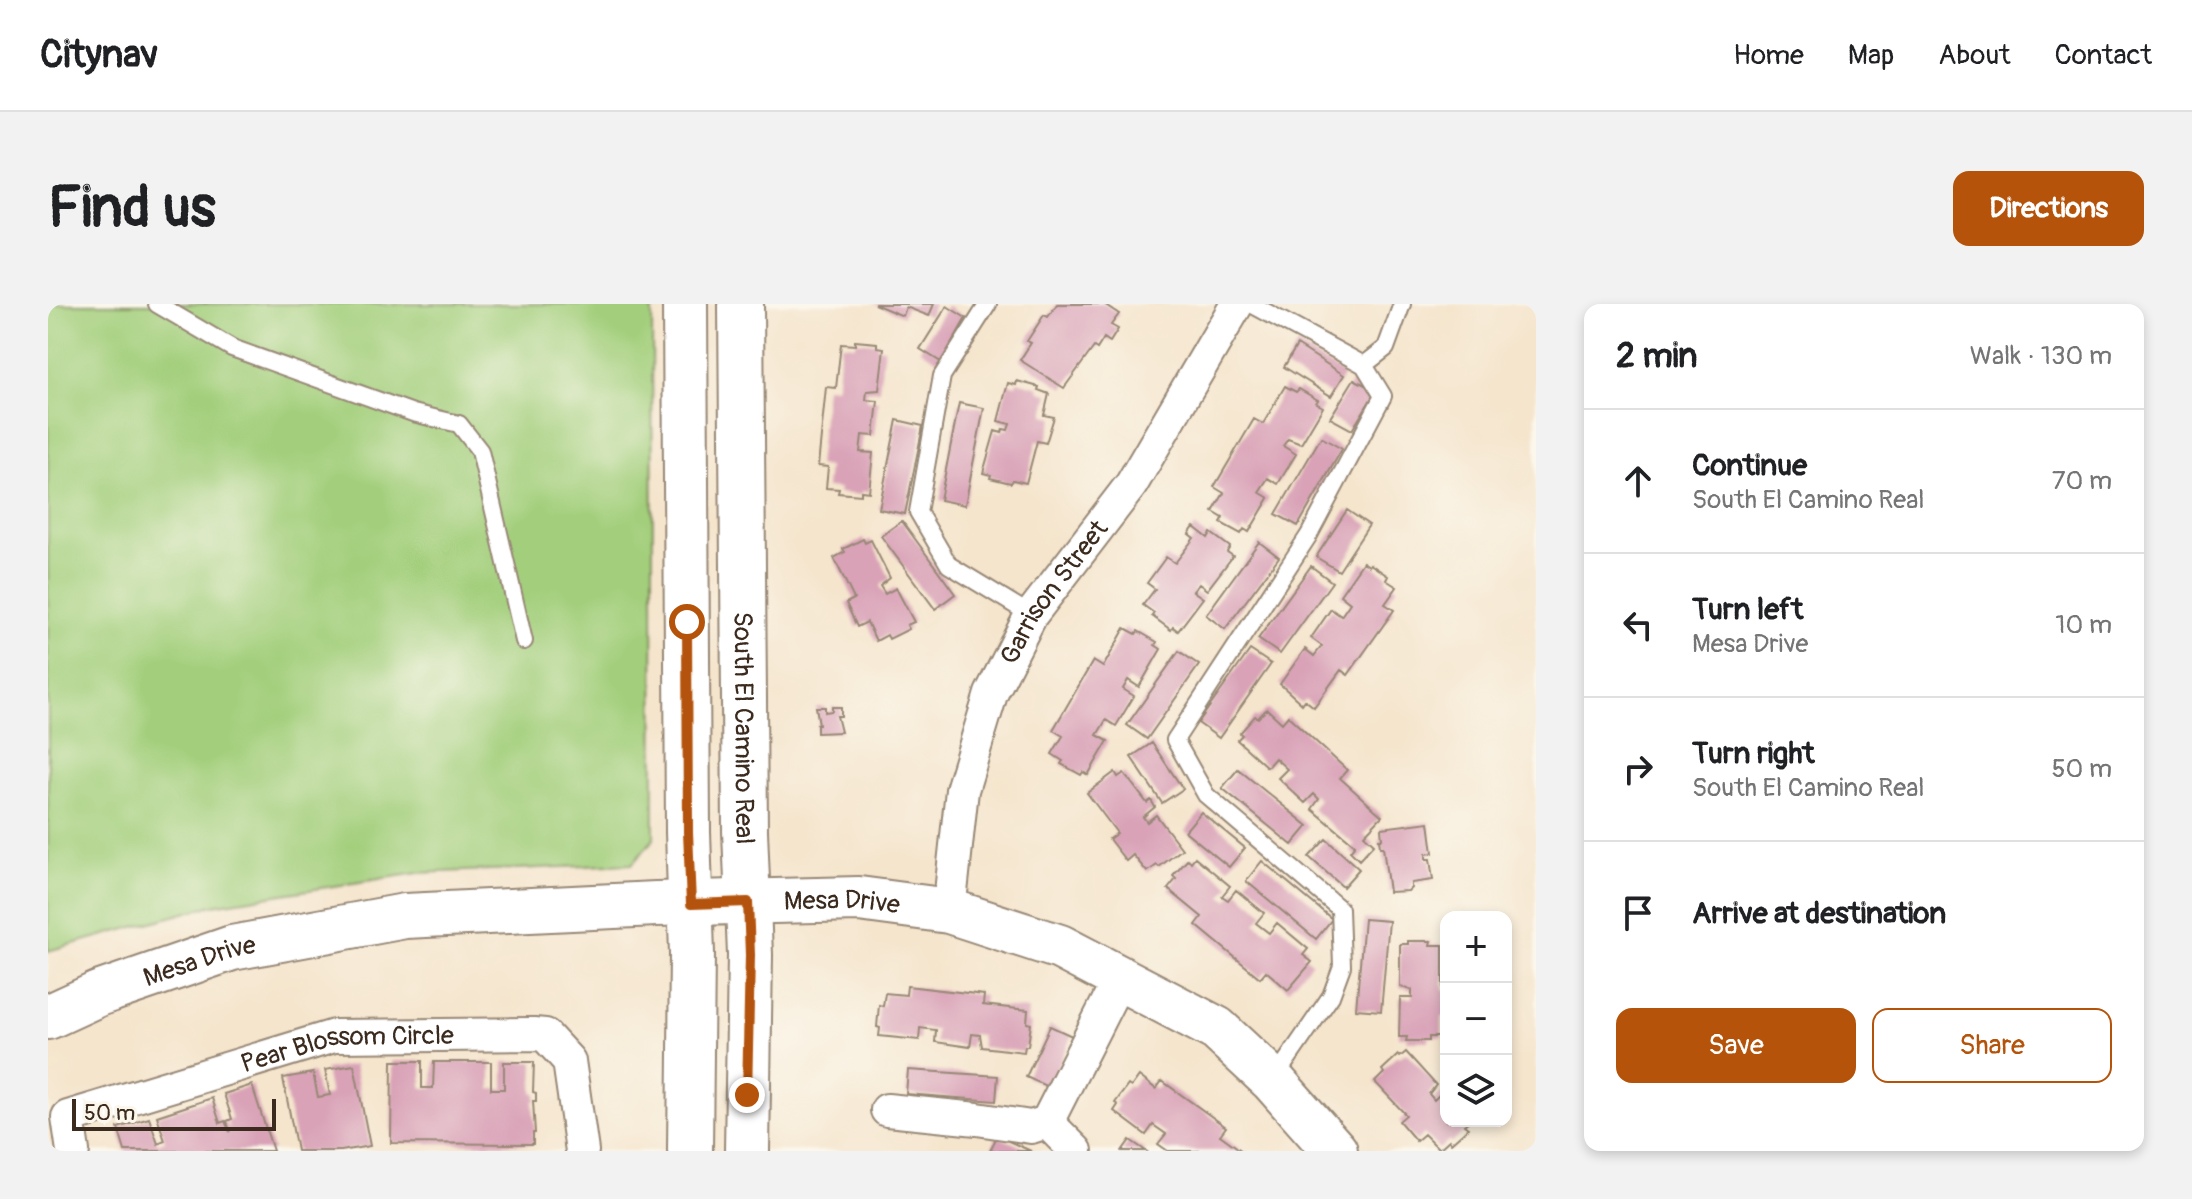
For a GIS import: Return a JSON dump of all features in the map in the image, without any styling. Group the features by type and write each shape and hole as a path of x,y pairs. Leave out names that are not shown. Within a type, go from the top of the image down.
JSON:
{"main road":[{"path":"685,304 691,904 690,1151"},
{"name":"South El Camino Real","path":"741,304 750,955 747,1151"},
{"name":"Mesa Drive","path":"48,1017 98,994 232,948 405,916 859,899 949,911 1060,947 1217,1029 1273,1081 1335,1151"}],"street":[{"name":"Garrison Street","path":"949,911 962,790 991,694 1031,615 1131,485 1237,304"},
{"path":"887,1110 1031,1127 1047,1122 1120,978"},
{"name":"Pear Blossom Circle","path":"73,1151 68,1117 334,1036 534,1034 545,1035 569,1061 582,1151"},
{"path":"1047,1122 1076,1151"}],"lane":[{"path":"157,304 232,348 413,413 459,424 480,451 524,641"},
{"path":"988,304 942,376 918,512 949,565 1031,615"},
{"path":"1251,304 1364,365 1383,396 1309,535 1175,740 1206,795 1340,909 1342,966 1331,996 1273,1081"},
{"path":"1364,365 1386,348 1402,304"}],"green space":[{"path":"48,304 652,304 654,839 632,864 418,873 213,905 48,951"}],"building":[{"path":"874,304 934,304 929,316 906,307 903,316"},
{"path":"1057,304 1104,304 1119,314 1111,325 1118,329 1110,342 1104,338 1097,349 1094,347 1064,388 1020,360 1031,343 1027,341 1044,315 1048,317"},
{"path":"947,306 966,318 941,362 920,349"},
{"path":"855,341 877,343 877,347 884,348 879,390 867,391 866,400 878,401 874,436 862,435 860,452 873,453 869,492 861,491 861,495 838,493 839,489 826,488 828,467 818,466 826,387 836,388 841,344 855,345"},
{"path":"1297,345 1344,375 1331,396 1284,367"},
{"path":"1354,379 1376,391 1352,430 1330,418"},
{"path":"1017,381 1039,387 1038,390 1049,394 1044,415 1054,417 1046,443 1037,441 1026,483 1013,480 1011,483 983,473 995,431 1002,433 1003,429 1008,430 1010,424 998,421 1008,383 1016,385"},
{"path":"1285,386 1296,392 1299,389 1318,400 1316,403 1323,407 1301,444 1288,439 1283,446 1296,454 1278,484 1268,478 1259,492 1269,498 1249,532 1244,529 1241,534 1221,523 1223,518 1213,512 1224,493 1214,487 1254,419 1263,424"},
{"path":"959,403 984,408 965,505 940,500"},
{"path":"897,420 923,426 905,514 879,509"},
{"path":"1321,437 1342,449 1298,526 1276,514"},
{"path":"1347,510 1369,525 1339,571 1316,557"},
{"path":"902,521 955,594 935,609 881,536"},
{"path":"1194,527 1208,538 1211,533 1230,547 1227,552 1233,556 1207,590 1199,584 1193,591 1203,598 1178,631 1173,627 1171,630 1143,605 1155,589 1147,583 1166,557 1175,563 1194,538 1189,534"},
{"path":"863,539 865,543 871,540 890,578 880,586 885,594 896,588 914,622 907,625 909,629 889,639 887,635 876,641 867,622 857,627 846,603 854,599 834,558 845,552 843,549"},
{"path":"1259,542 1279,557 1225,629 1206,615"},
{"path":"1363,562 1388,576 1386,580 1397,587 1385,604 1394,610 1348,675 1341,670 1314,707 1305,700 1302,704 1280,684 1305,649 1314,656 1322,646 1311,638 1331,609 1341,616 1350,603 1340,595"},
{"path":"1311,566 1332,582 1280,654 1258,639"},
{"path":"1125,628 1136,634 1138,631 1157,642 1155,645 1161,649 1139,687 1128,680 1123,689 1134,696 1116,726 1106,720 1097,735 1108,741 1088,775 1083,772 1081,775 1061,764 1063,761 1052,754 1063,736 1053,730 1093,661 1103,667"},
{"path":"1250,650 1271,664 1219,738 1198,723"},
{"path":"1179,651 1199,665 1147,739 1127,725"},
{"path":"816,707 825,707 825,712 832,711 832,707 841,707 841,716 837,716 841,732 817,733"},
{"path":"1267,709 1282,723 1288,716 1347,770 1340,778 1382,816 1364,835 1374,844 1359,860 1350,851 1355,845 1312,809 1319,799 1314,794 1305,803 1278,778 1287,769 1275,758 1267,767 1237,740 1255,716 1258,718"},
{"path":"1152,743 1183,789 1162,803 1131,757"},
{"path":"1238,769 1308,826 1292,845 1222,788"},
{"path":"1115,772 1118,777 1124,773 1147,803 1151,800 1155,807 1143,817 1147,822 1156,815 1182,849 1159,867 1157,865 1147,872 1133,855 1126,861 1109,839 1117,833 1087,793"},
{"path":"1201,812 1245,848 1229,867 1185,831"},
{"path":"1429,822 1433,853 1426,854 1426,859 1430,859 1433,880 1411,883 1408,891 1389,892 1383,847 1380,847 1379,839 1382,839 1381,828"},
{"path":"1326,839 1359,869 1343,887 1309,857"},
{"path":"1195,857 1230,886 1222,896 1228,900 1236,890 1264,913 1256,923 1269,933 1277,923 1308,949 1303,955 1312,962 1288,990 1266,971 1260,978 1196,925 1202,917 1168,889 1176,879 1173,876 1188,859 1191,862"},
{"path":"1262,861 1332,919 1316,939 1246,881"},
{"path":"1364,919 1389,921 1381,1011 1356,1009"},
{"path":"1408,941 1431,941 1430,945 1440,945 1440,1037 1429,1037 1429,1041 1406,1041 1407,1037 1399,1037 1400,998 1412,998 1412,990 1400,987 1400,944 1408,944"},
{"path":"907,986 984,995 983,1005 1028,1010 1027,1023 1031,1024 1028,1046 1025,1046 1024,1052 982,1047 980,1035 972,1034 970,1047 935,1042 936,1030 920,1028 919,1040 879,1036 879,1005 883,1006 885,993 906,995"},
{"path":"1050,1026 1072,1036 1048,1087 1026,1077"},
{"path":"1406,1052 1436,1085 1429,1094 1434,1100 1440,1094 1440,1127 1468,1128 1451,1143 1449,1140 1439,1149 1424,1134 1416,1141 1399,1121 1406,1115 1375,1082 1384,1073 1382,1070 1398,1055 1400,1057"},
{"path":"392,1061 422,1061 422,1088 433,1088 434,1062 491,1062 491,1089 504,1089 504,1062 534,1062 533,1092 536,1093 536,1101 533,1101 533,1144 391,1143"},
{"path":"354,1065 370,1146 341,1151 297,1151 283,1078 313,1073 318,1097 330,1095 325,1070"},
{"path":"908,1070 998,1076 996,1101 906,1094"},
{"path":"1139,1076 1156,1089 1162,1081 1226,1127 1220,1135 1242,1151 1168,1151 1158,1144 1166,1134 1153,1125 1146,1135 1114,1111 1118,1105 1115,1103"},
{"path":"252,1085 273,1151 125,1151 118,1128 149,1118 158,1144 165,1141 157,1116 212,1098 220,1123 225,1121 230,1132 227,1121 232,1119 224,1094"},
{"path":"997,1136 1031,1151 990,1151"},
{"path":"1130,1140 1146,1151 1122,1151"}],"route":[{"path":"687,622 691,904 748,902 747,1095"}]}
